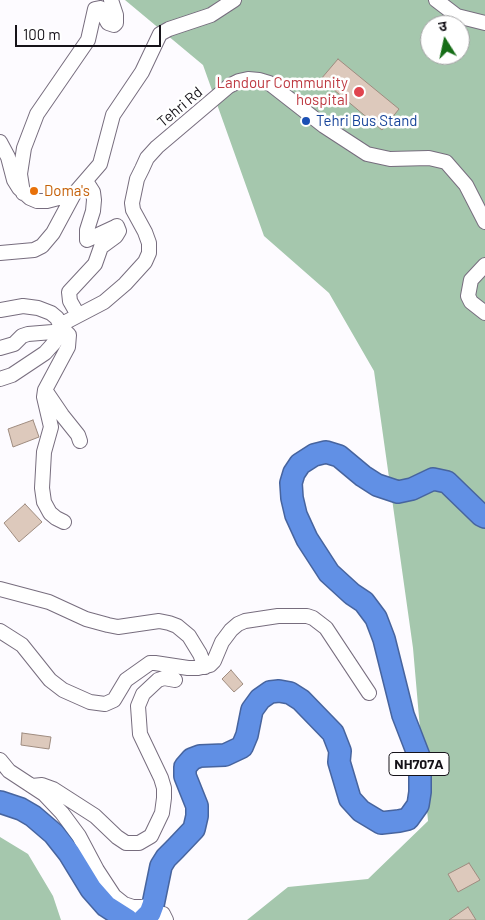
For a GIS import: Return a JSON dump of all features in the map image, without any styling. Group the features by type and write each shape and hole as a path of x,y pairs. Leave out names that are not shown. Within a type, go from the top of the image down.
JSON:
{"highway":[{"name":"NH707A","path":"153,915 161,866 194,828 196,822 197,806 185,776 185,767 192,759 200,756 225,755 242,747 252,710 260,699 270,692 290,692 301,700 333,733 340,751 339,762 350,799 361,811 381,823 408,819 418,805 420,759 403,715 384,639 376,618 364,602 352,594 330,573 307,538 296,515 292,498 294,473 300,464 314,455 326,452 339,456 377,485 398,492 412,489 434,479 447,482 485,517"},
{"path":"0,802 21,809 33,816 54,834 69,853 91,889 106,906 128,920"}],"street":[{"path":"23,193 20,174 24,148 37,114 88,40 95,9 100,8 108,23 114,25 116,23 116,15 111,0"},
{"path":"0,253 34,250 42,246 53,233 74,194 97,168 102,158 114,115 142,72 160,34 169,28 211,14 234,0"},
{"path":"436,0 457,16 485,22"},
{"name":"Tehri Rd","path":"60,328 114,294 147,258 148,243 145,232 133,210 132,202 137,178 147,158 157,147 229,86 239,81 259,80 269,83 324,126 367,154 390,159 429,158 446,162 466,185 485,222"},
{"path":"0,142 8,157 14,180 23,193 37,200 46,201 74,194"},
{"path":"78,315 70,301 69,292 95,264 101,247 116,236 119,231 117,226 87,240 87,230 93,211 94,200 93,192 86,181"},
{"path":"485,265 471,280 468,296 471,302 485,313"},
{"path":"0,310 23,306 38,308 51,313 57,318 60,328 54,343 45,353 12,375 0,379"},
{"path":"0,348 14,344 22,336 28,334 60,328 68,332 70,340 68,347 45,390 45,404 51,427 44,452 43,497 50,513 64,522"},
{"path":"45,390 78,435 80,441"},
{"path":"0,589 49,602 86,619 108,625 118,627 159,621 177,626 189,636 200,654 205,667"},
{"path":"0,631 22,645 50,680 63,690 97,704 110,703 114,700 126,680 150,664 155,663 188,668 205,667 214,661 222,642 238,624 278,616 307,616 313,618 326,628 369,694"},
{"path":"32,786 52,789 88,810 126,843 138,843 151,836 162,813 164,788 140,734 138,706 143,694 158,680 164,678 175,680"},
{"path":"0,760 9,771 44,794 62,813 79,836 97,870 114,896 124,904 142,907 153,915"}],"green space":[{"path":"125,0 485,0 485,920 247,920 288,887 368,879 428,821 413,648 374,371 329,293 264,236 203,65"},
{"path":"0,837 28,854 53,896 61,920 0,920"}],"building":[{"path":"338,59 399,109 382,130 321,79"},
{"path":"33,420 39,437 13,447 8,429"},
{"path":"25,504 42,522 19,542 4,523"},
{"path":"231,670 243,684 234,692 222,679"},
{"path":"22,733 51,737 49,749 21,745"},
{"path":"469,863 480,880 458,892 448,874"},
{"path":"468,907 476,920 449,920"}],"place":[{"name":"Landour Community hospital","path":"359,92"},
{"name":"Tehri Bus Stand","path":"306,121"},
{"name":"Doma's","path":"34,191"}]}
